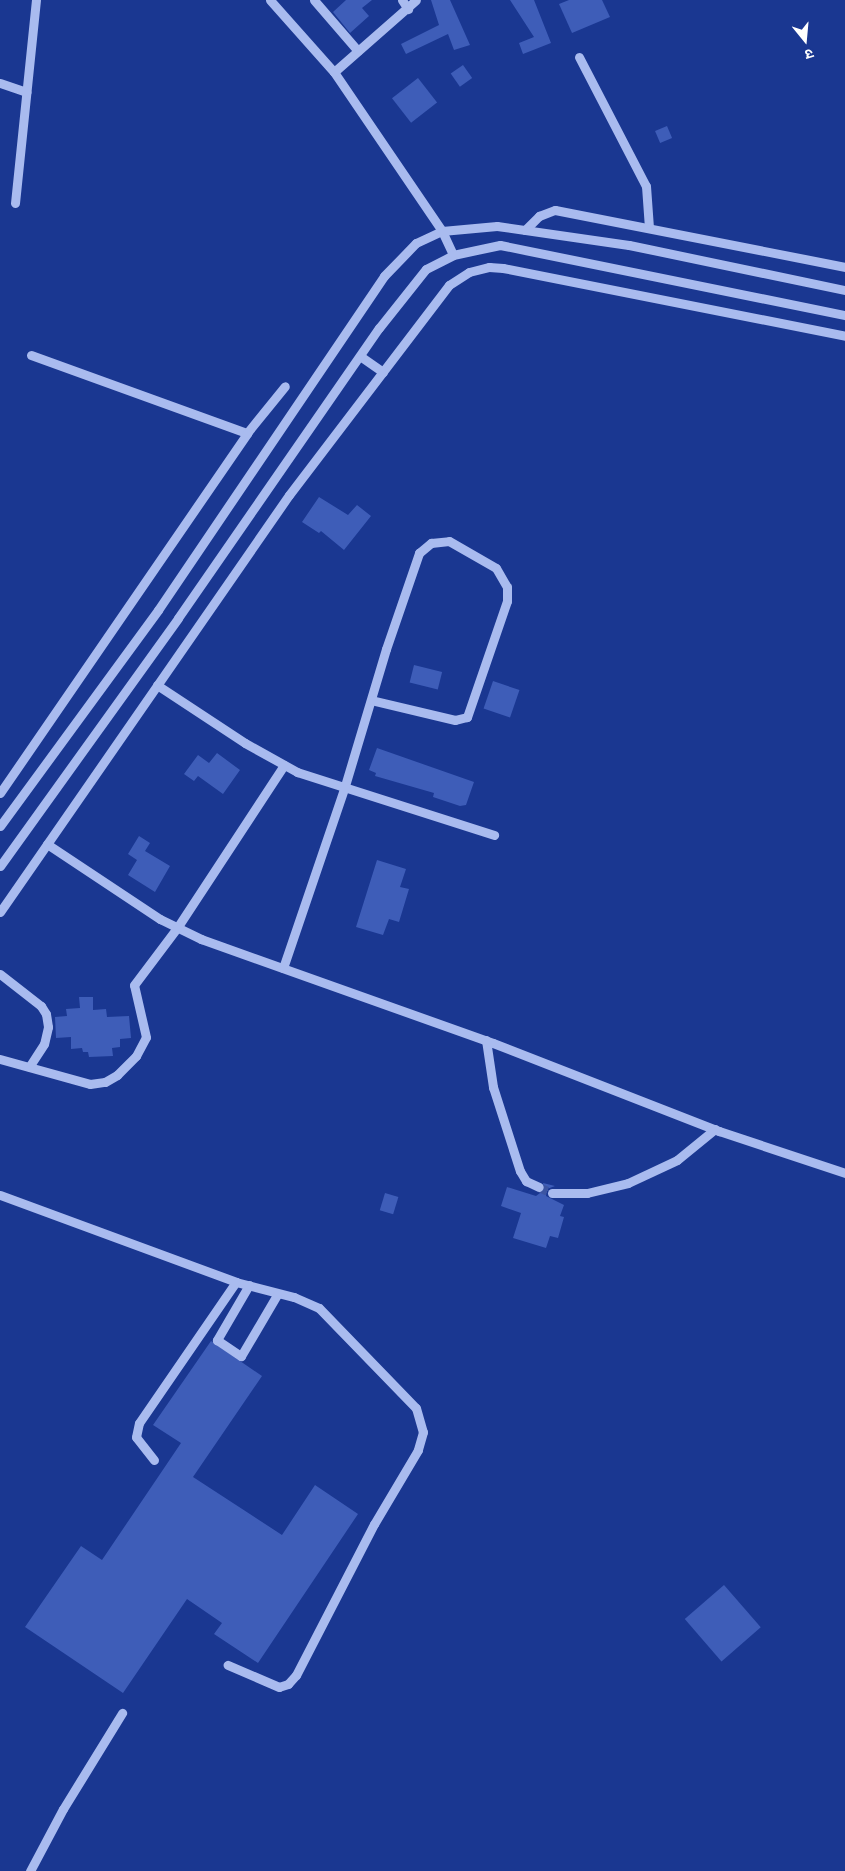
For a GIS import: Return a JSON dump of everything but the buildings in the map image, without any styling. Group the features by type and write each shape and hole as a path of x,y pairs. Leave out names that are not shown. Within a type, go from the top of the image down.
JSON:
{"street":[{"path":"15,203 36,0"},
{"path":"270,0 334,72 442,231 453,255"},
{"path":"314,0 358,51"},
{"path":"402,0 408,9"},
{"path":"334,72 416,0"},
{"path":"579,57 646,186 649,228"},
{"path":"0,83 26,92"},
{"path":"525,230 539,216 555,210 845,267"},
{"path":"0,826 158,610 384,276 404,252 442,231 497,226 629,246 845,290"},
{"path":"0,866 4,852 178,618 360,356 426,269 453,255 500,245 845,315"},
{"path":"0,912 289,495 449,285 469,272 488,267 845,336"},
{"path":"31,355 247,433"},
{"path":"360,356 383,372"},
{"path":"0,793 247,433 285,386"},
{"path":"283,968 344,789 371,700 424,547 449,541 496,568 507,587 507,601 468,717 454,720 371,700"},
{"path":"157,685 284,765 344,789 494,835"},
{"path":"0,1059 90,1084 105,1082 118,1074 136,1056 146,1038 134,985 176,928 284,765"},
{"path":"47,844 176,928 486,1040 715,1129 845,1173"},
{"path":"0,974 41,1006 48,1019 44,1044 29,1067"},
{"path":"486,1040 493,1087 520,1171 526,1181 538,1187"},
{"path":"552,1193 587,1193 628,1183 677,1160 715,1129"},
{"path":"0,1195 236,1282 277,1295 294,1297 319,1308 416,1408 423,1432 418,1450 374,1524 296,1676 288,1684 279,1687 228,1665"},
{"path":"154,1460 136,1437 139,1423 236,1282"},
{"path":"249,1285 216,1340 241,1356 277,1295"},
{"path":"30,1871 63,1809 122,1713"}],"tunnel":[{"path":"539,1187 552,1193"}]}
